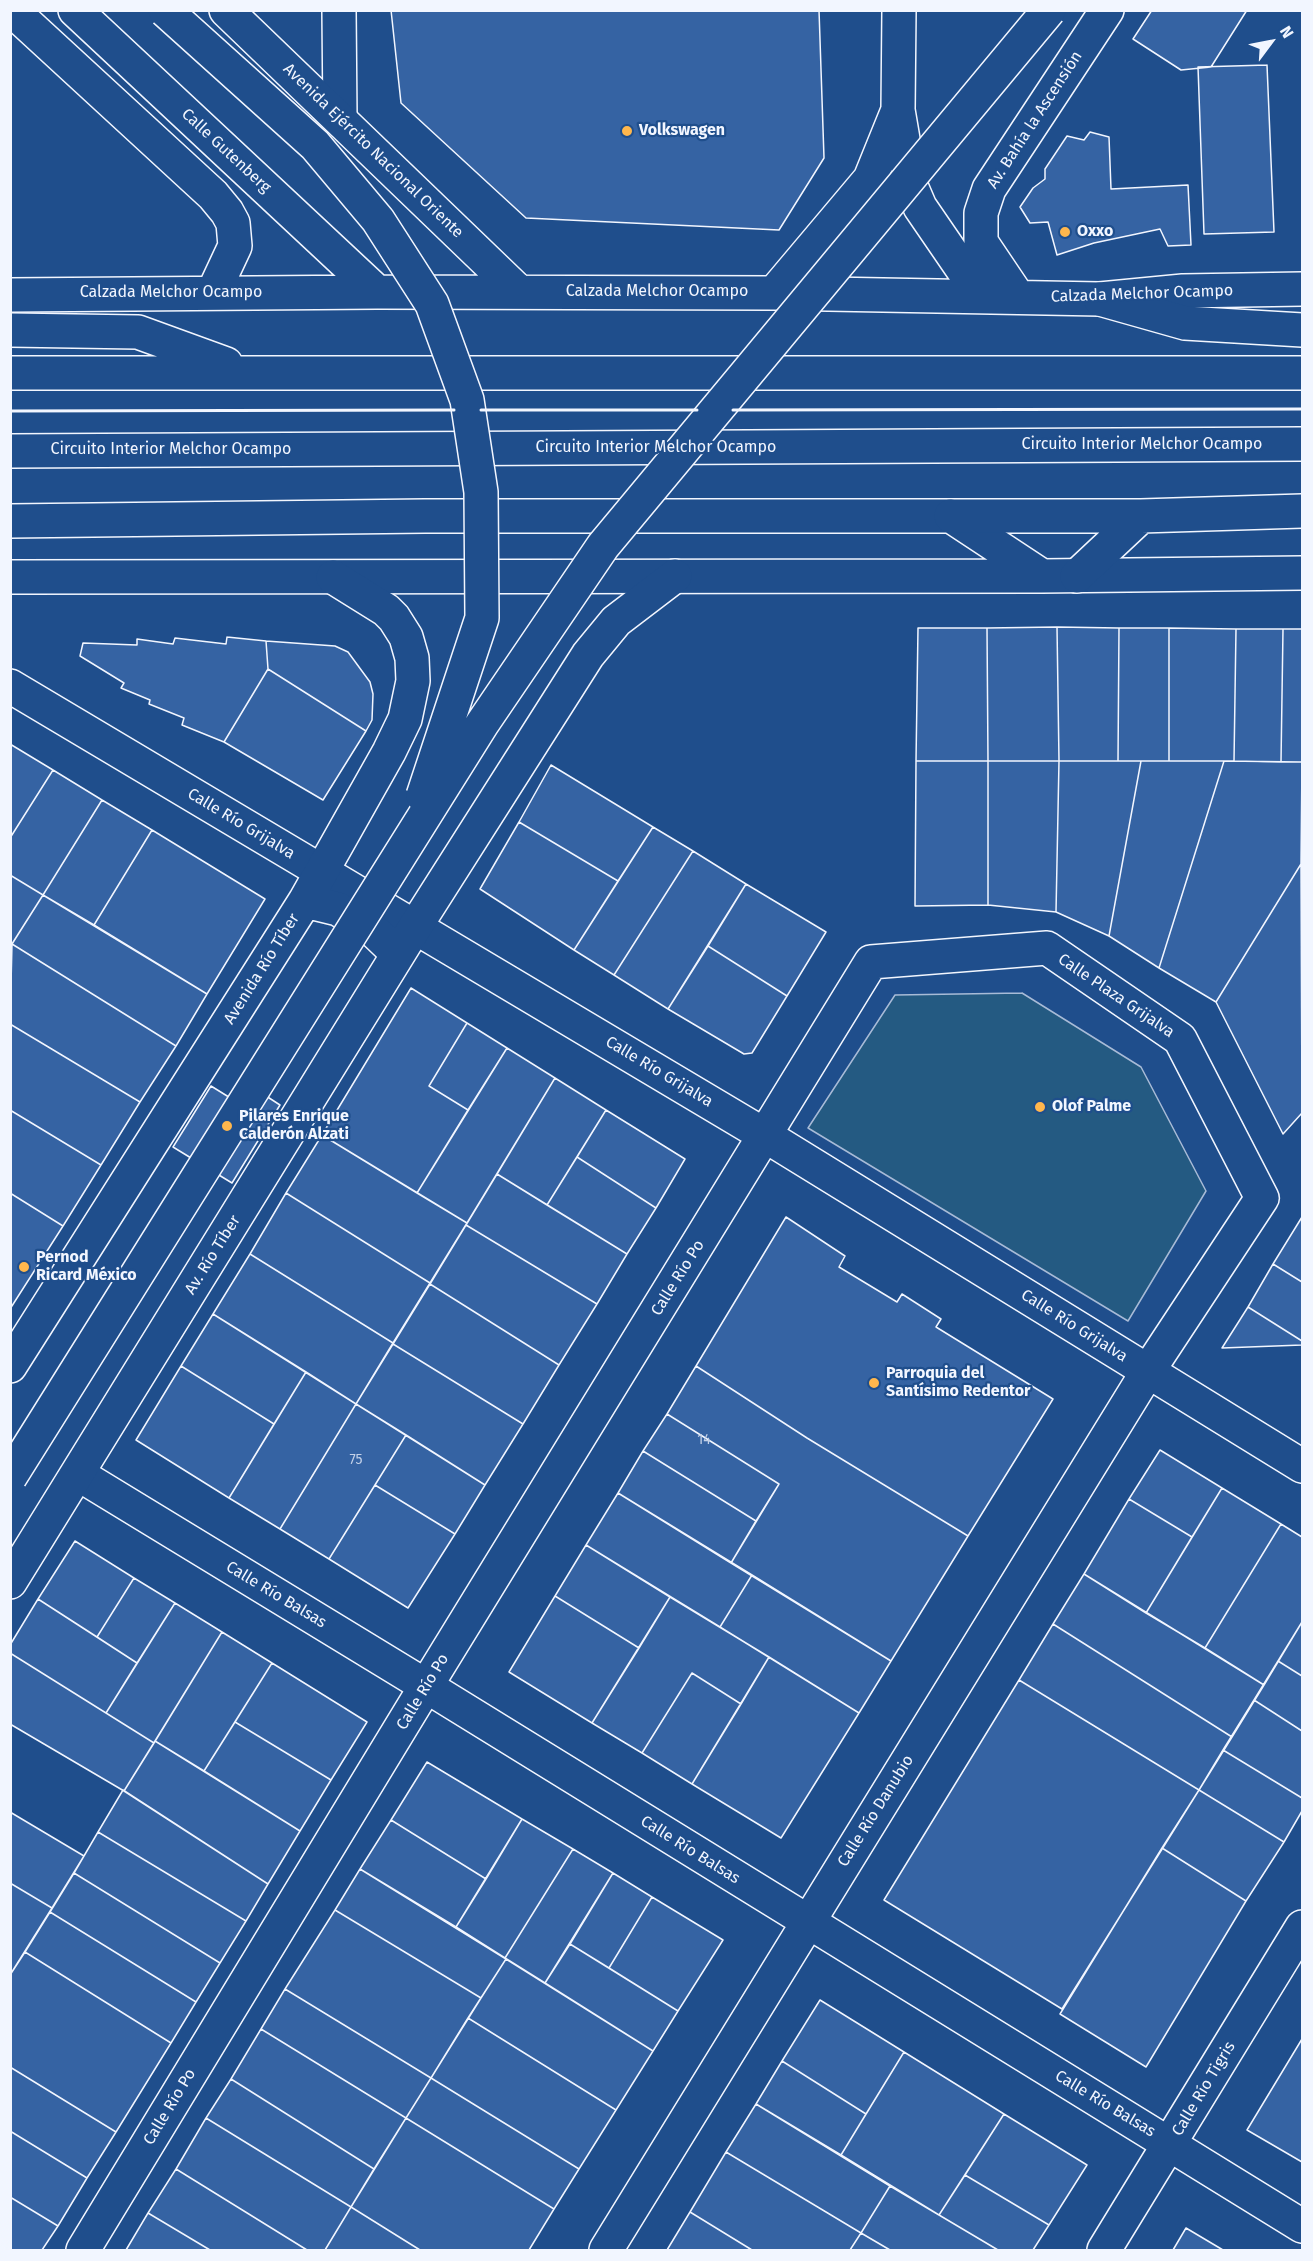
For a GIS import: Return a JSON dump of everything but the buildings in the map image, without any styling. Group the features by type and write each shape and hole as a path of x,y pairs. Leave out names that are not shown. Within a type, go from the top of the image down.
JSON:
{"main road":[{"path":"12,10 213,195 227,212 233,223 235,246 213,293"},
{"path":"165,10 315,145 378,220 432,304 467,400 481,492 482,618 406,846"},
{"name":"Avenida Ejército Nacional Oriente","path":"226,10 519,292"},
{"path":"339,10 340,118"},
{"path":"899,10 898,110 911,186 920,207 981,296"},
{"path":"10,1477 482,724 603,546 1048,10"},
{"name":"Av. Bahía la Ascensión","path":"1018,297 981,242 981,213 989,189 1107,10"},
{"path":"51,46 78,12"},
{"name":"Calle Gutenberg","path":"78,12 377,292"},
{"path":"774,293 870,179 898,110"},
{"name":"Calzada Melchor Ocampo","path":"10,294 774,293 1100,299 1183,291 1302,289"},
{"path":"1100,299 1185,323 1302,330"},
{"path":"10,330 138,332 248,372"},
{"path":"10,374 248,372 1302,373"},
{"name":"Circuito Interior Melchor Ocampo","path":"10,451 1302,444"},
{"path":"10,521 425,516 1141,516 1302,511"},
{"path":"951,516 1042,576"},
{"path":"1077,576 1141,516"},
{"path":"14,583 333,577 1077,576 1302,573"},
{"path":"305,901 338,909 373,930 406,941 597,642 627,612 675,576"},
{"name":"Avenida Río Tíber","path":"10,1366 305,901 395,741 409,705 413,681 410,647 394,618 377,603 333,577"},
{"name":"Calle Río Grijalva","path":"10,686 321,872 406,941 766,1136 1302,1466"},
{"name":"Av. Río Tíber","path":"10,1582 406,941"},
{"name":"Calle Plaza Grijalva","path":"766,1136 872,962 1047,948 1180,1039 1262,1198 1148,1371"},
{"name":"Calle Río Po","path":"83,2250 426,1686 766,1136"},
{"name":"Calle Río Danubio","path":"606,2250 1148,1371"},
{"name":"Calle Río Balsas","path":"78,1474 1302,2226"},
{"name":"Calle Río Tigris","path":"1104,2250 1302,1927"}],"shaded area":[{"path":"1022,993 1141,1067 1206,1191 1128,1321 808,1128 895,995"}],"wall":[{"path":"733,410 1302,409"},
{"path":"10,411 454,410"},
{"path":"481,410 697,410"}],"place":[{"name":"Volkswagen","path":"627,131"},
{"name":"Oxxo","path":"1065,232"},
{"name":"Olof Palme","path":"1040,1107"},
{"name":"Pilares Enrique Calderón Alzati","path":"227,1126"},
{"name":"Pernod Ricard México","path":"24,1267"},
{"name":"Parroquia del Santísimo Redentor","path":"874,1383"}]}
